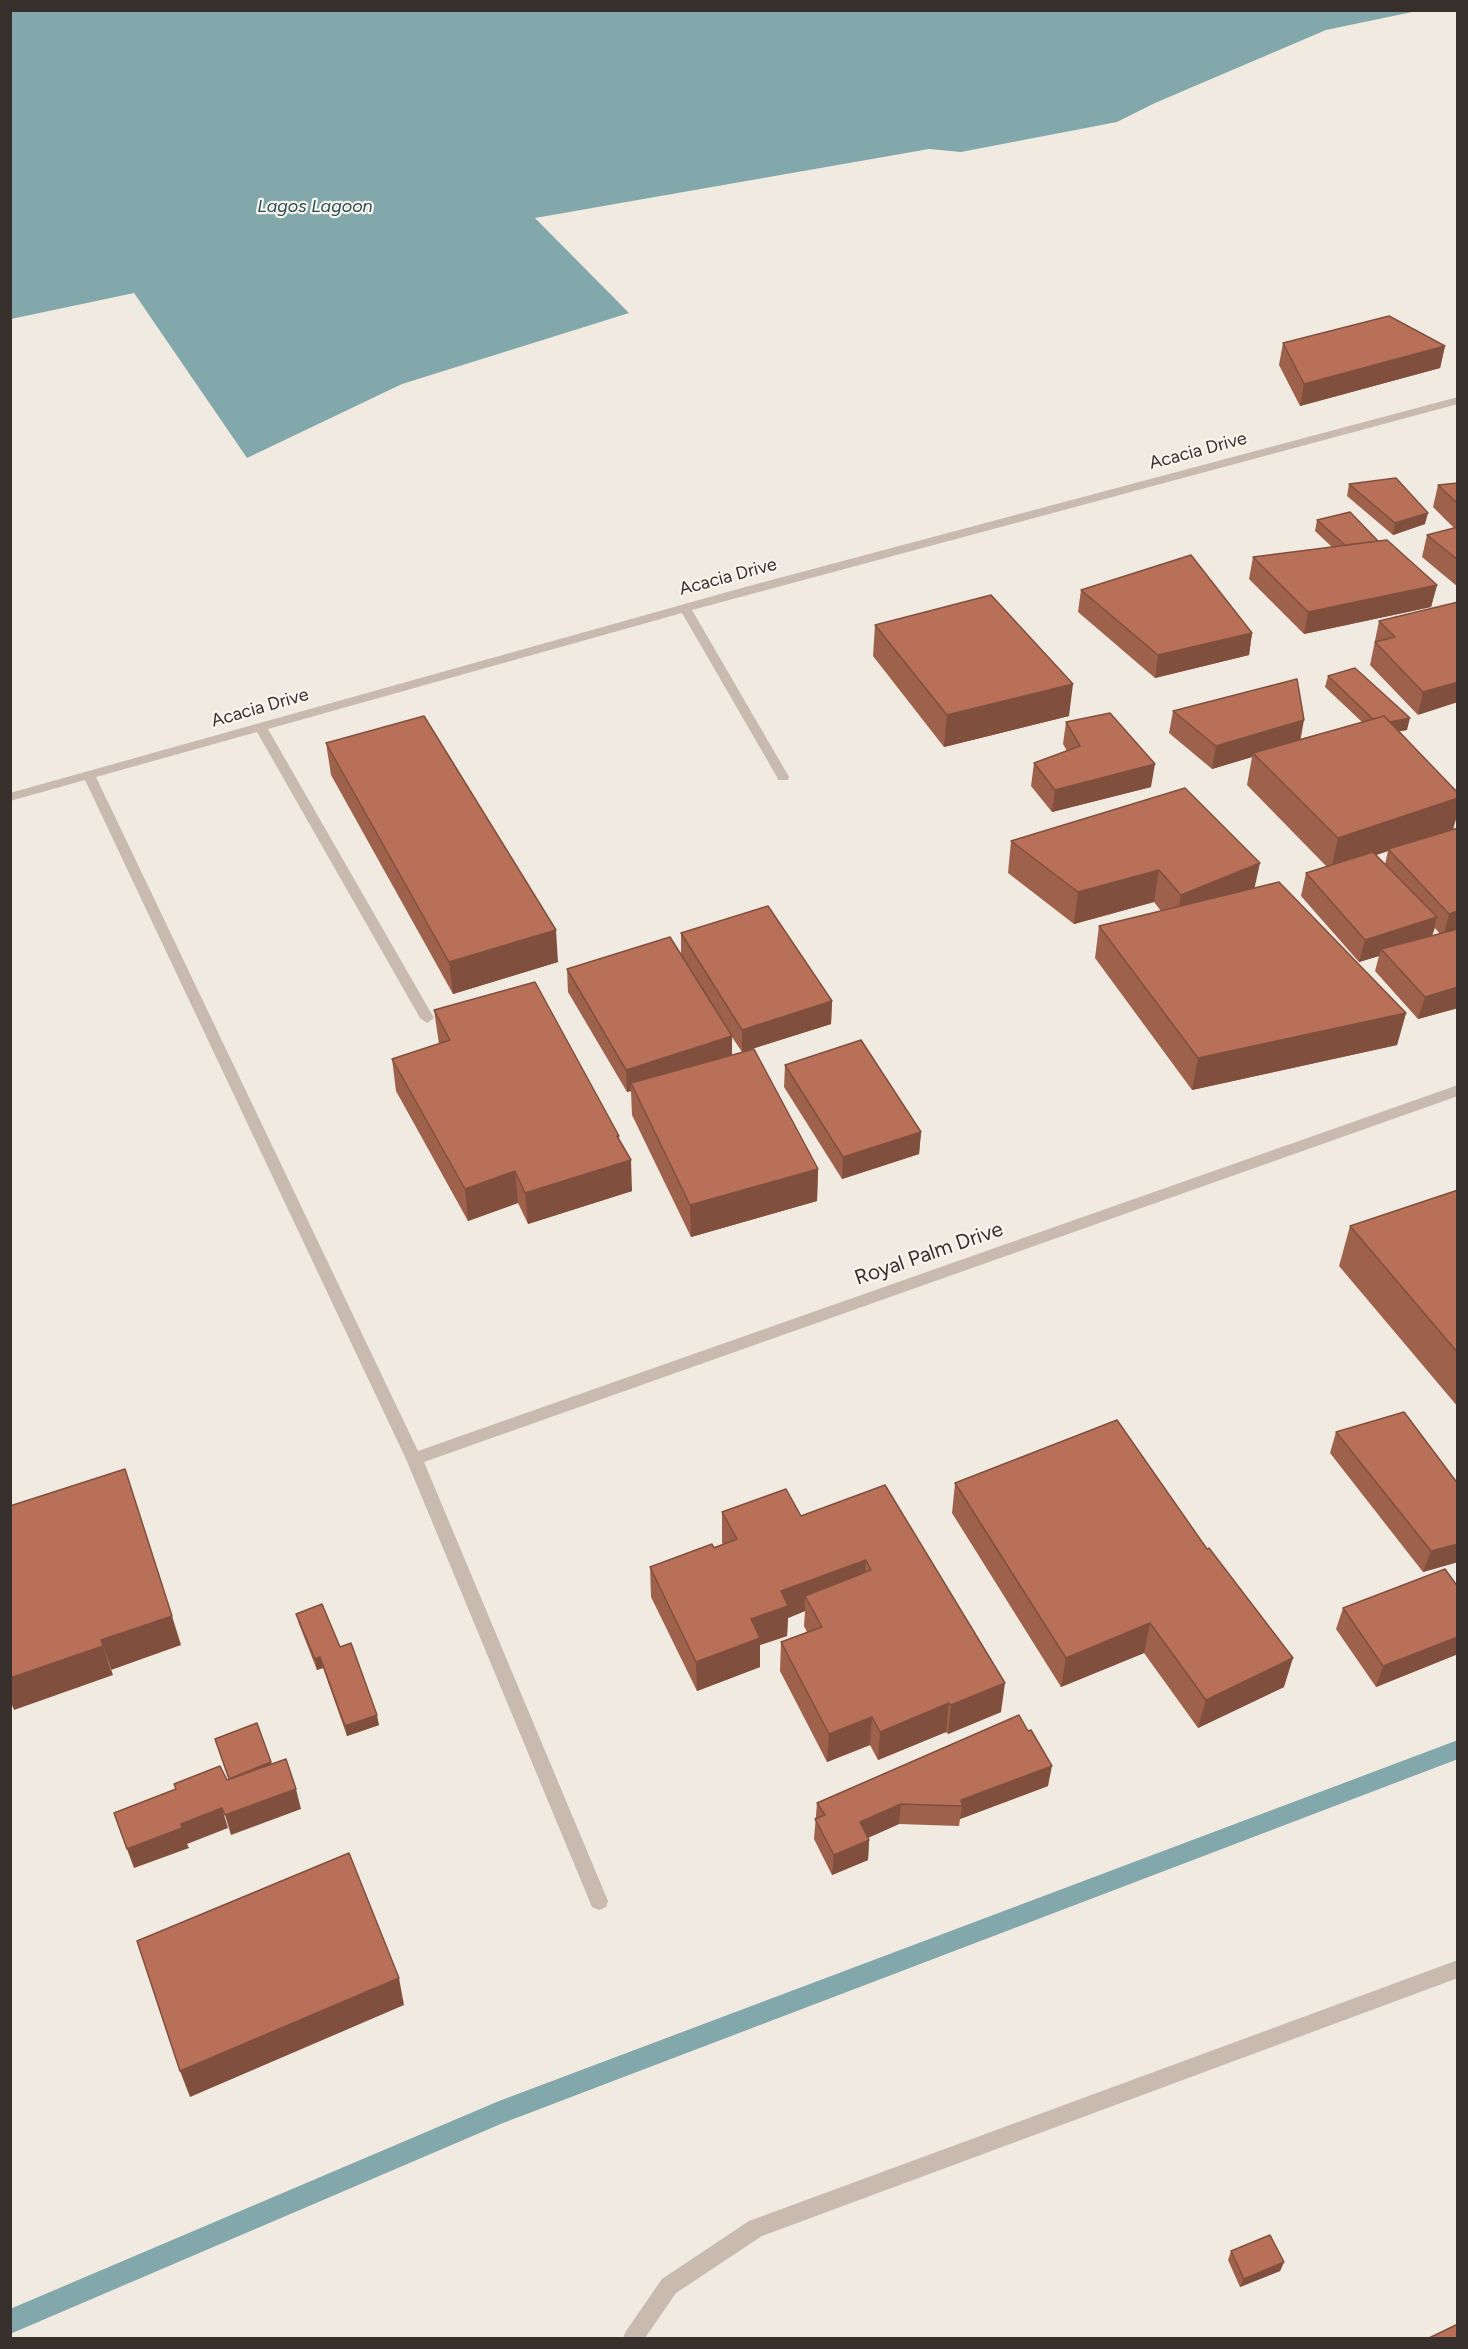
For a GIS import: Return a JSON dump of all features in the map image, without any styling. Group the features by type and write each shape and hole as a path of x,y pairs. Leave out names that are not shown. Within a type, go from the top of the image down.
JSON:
{"street":[{"name":"Acacia Drive","path":"10,796 685,608 1458,400"},
{"path":"685,608 783,777"},
{"path":"260,726 427,1018"},
{"path":"88,774 414,1459 599,1901"},
{"name":"Royal Palm Drive","path":"414,1459 1458,1090"},
{"path":"633,2338 669,2286 756,2228 1458,1969"}],"water":[{"name":"Lagos Lagoon","path":"11,10 1417,11 1326,30 1155,103 1117,122 961,152 929,149 535,218 629,313 402,384 247,458 134,293 11,319"}],"building":[{"path":"1389,316 1445,346 1304,384 1283,343"},
{"path":"1396,478 1428,513 1395,523 1349,484"},
{"path":"1458,483 1458,504 1438,485"},
{"path":"1350,512 1378,541 1345,545 1317,520"},
{"path":"1458,527 1458,560 1427,535"},
{"path":"1387,540 1437,585 1308,612 1253,557"},
{"path":"1191,555 1252,633 1158,655 1081,590"},
{"path":"991,595 1073,684 947,715 875,625"},
{"path":"1458,602 1458,682 1423,692 1375,642 1395,637 1379,621"},
{"path":"1355,668 1410,718 1390,722 1384,716 1373,719 1328,676"},
{"path":"1297,679 1304,720 1216,746 1173,711"},
{"path":"1110,713 1155,764 1055,790 1034,763 1080,746 1066,722"},
{"path":"424,716 556,930 449,962 326,743"},
{"path":"1384,716 1458,793 1458,798 1338,838 1253,753"},
{"path":"1185,788 1260,863 1181,895 1159,870 1078,892 1011,841"},
{"path":"1458,828 1458,911 1449,914 1388,849"},
{"path":"1373,852 1437,917 1365,940 1306,873"},
{"path":"1279,882 1406,1013 1198,1058 1099,926"},
{"path":"768,906 832,1001 742,1030 681,933"},
{"path":"1458,929 1458,987 1425,997 1381,949"},
{"path":"670,937 732,1036 626,1070 567,969"},
{"path":"535,982 631,1160 525,1193 515,1171 465,1189 392,1059 450,1040 434,1010"},
{"path":"861,1040 921,1132 843,1157 785,1065"},
{"path":"754,1049 818,1169 690,1205 631,1083"},
{"path":"1458,1190 1458,1353 1350,1226"},
{"path":"1404,1412 1458,1484 1458,1544 1431,1551 1336,1432"},
{"path":"1117,1420 1207,1549 1209,1548 1293,1658 1206,1700 1150,1623 1066,1658 955,1483"},
{"path":"125,1469 172,1616 101,1640 103,1646 10,1678 10,1506"},
{"path":"885,1485 1005,1683 951,1705 949,1703 880,1732 872,1717 829,1734 781,1642 822,1627 805,1596 871,1570 866,1560 781,1591 788,1606 751,1619 760,1638 696,1662 650,1567 712,1544 714,1548 737,1539 722,1512 786,1489 801,1516"},
{"path":"1445,1569 1458,1587 1458,1637 1383,1666 1343,1608"},
{"path":"322,1604 340,1647 351,1643 377,1715 345,1726 320,1657 315,1659 296,1614"},
{"path":"1019,1715 1028,1731 1031,1730 1052,1766 961,1800 962,1806 901,1804 860,1822 869,1840 834,1855 815,1819 825,1815 817,1803"},
{"path":"257,1723 271,1762 229,1779 215,1739"},
{"path":"286,1759 296,1789 225,1815 222,1808 181,1824 182,1828 127,1849 114,1813 176,1789 174,1784 220,1766 227,1780"},
{"path":"349,1853 399,1978 180,2071 137,1941"},
{"path":"1270,2235 1284,2262 1244,2279 1231,2251"},
{"path":"1458,2324 1458,2338 1429,2338"}],"waterway":[{"path":"10,2322 499,2113 1458,1749"}]}
